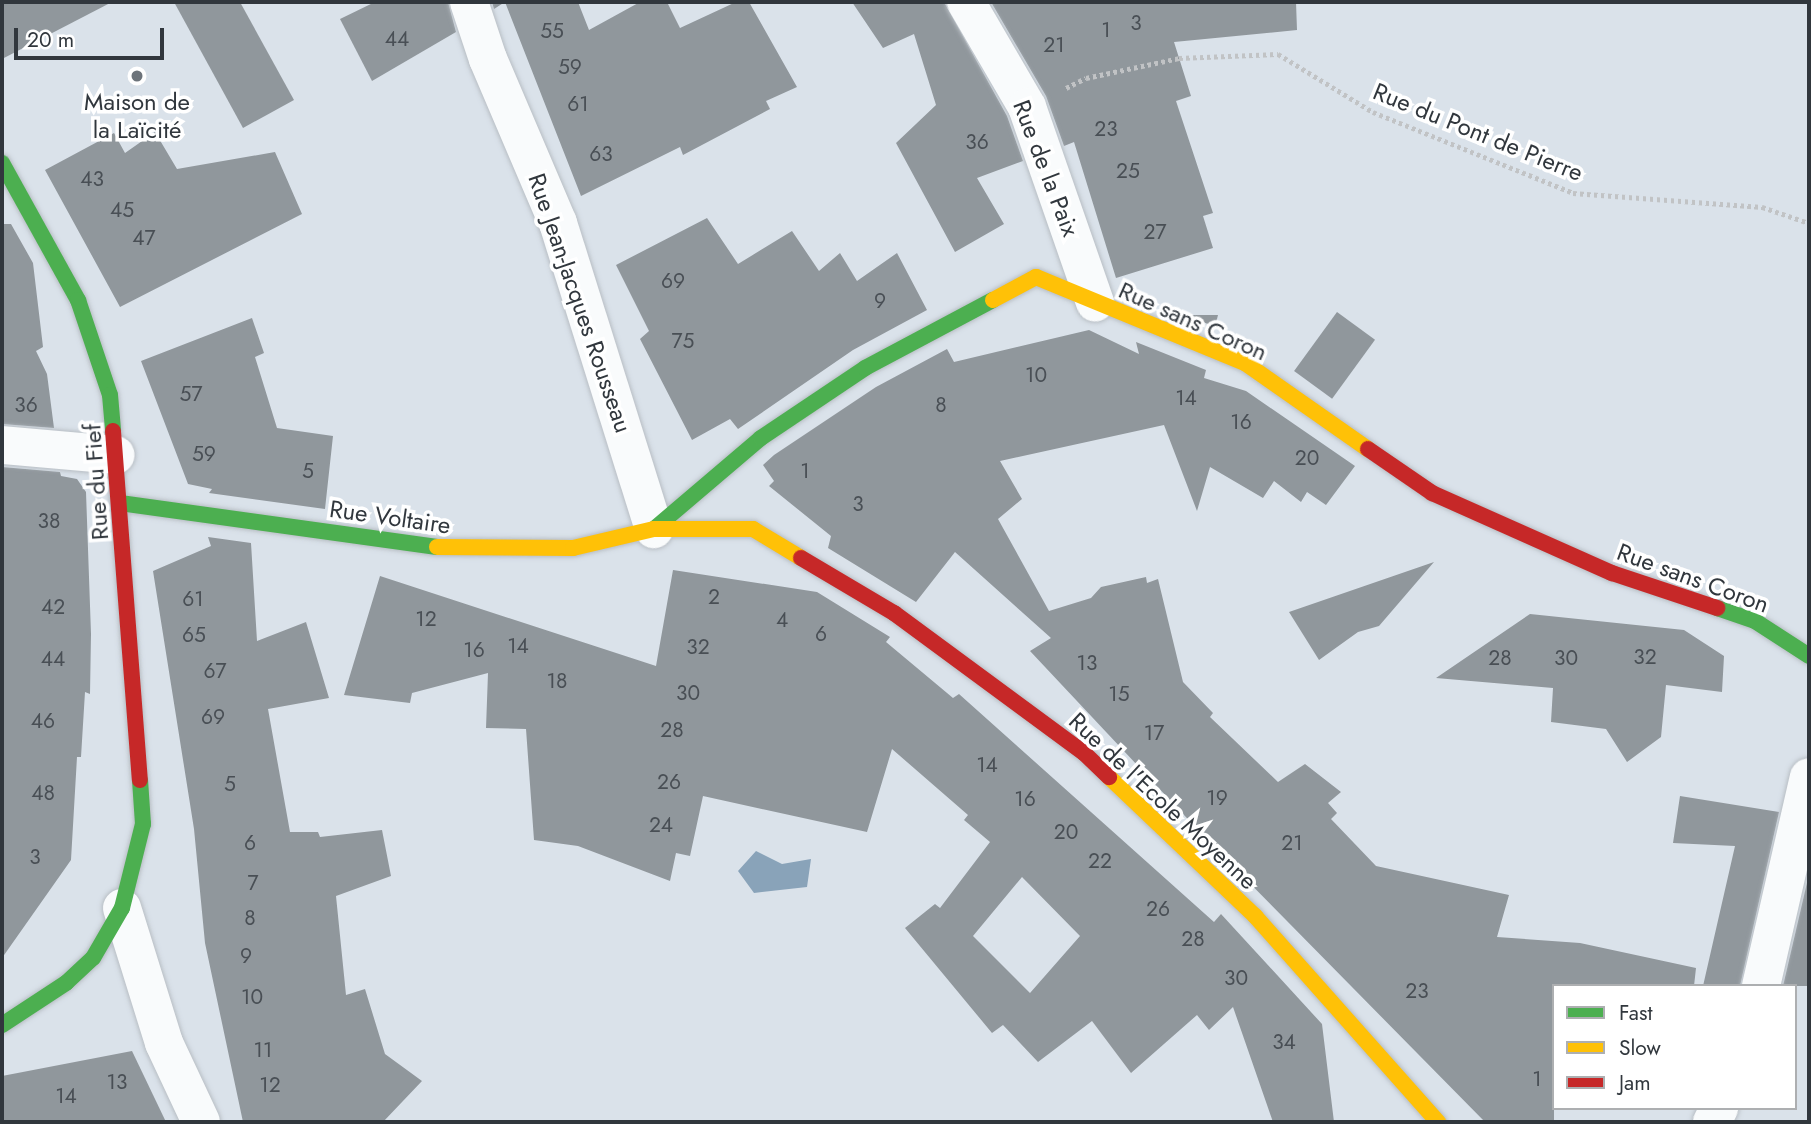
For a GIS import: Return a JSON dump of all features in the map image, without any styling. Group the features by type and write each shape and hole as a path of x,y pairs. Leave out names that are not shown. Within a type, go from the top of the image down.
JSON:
{"street":[{"name":"Rue Jean-Jacques Rousseau","path":"469,2 488,59 558,223 654,529"},
{"name":"Rue de la Paix","path":"966,2 1027,107 1095,302"},
{"name":"Rue du Fief","path":"2,163 85,315 110,395 143,824 122,908 93,958 79,972 2,1025"},
{"name":"Rue sans Coron","path":"654,529 761,438 865,368 1036,277 1245,363 1432,493 1612,573 1755,621 1809,656"},
{"path":"2,445 116,455"},
{"name":"Rue Voltaire","path":"120,503 167,506 453,549 573,548 654,529"},
{"name":"Rue de l'Ecole Moyenne","path":"654,529 753,529 894,613 1084,753 1255,916 1438,1122"},
{"path":"1761,984 1809,777"},
{"path":"122,908 164,1043 201,1122"}],"path":[{"name":"Rue du Pont de Pierre","path":"1027,107 1086,78 1139,66 1179,58 1278,54 1373,112 1573,193 1762,208 1809,223"}],"water":[{"path":"756,851 782,864 811,859 807,887 754,893 738,871"}],"building":[{"path":"2,2 112,2 2,59"},
{"path":"174,2 240,2 294,100 243,128"},
{"path":"375,2 448,2 456,32 372,81 340,19"},
{"path":"492,2 505,2 494,9"},
{"path":"505,2 578,2 589,30 640,2 667,2 680,28 736,2 749,2 797,87 766,101 770,109 683,155 680,147 581,196"},
{"path":"852,2 944,2 1007,116 1023,161 977,178 1004,224 955,252 896,143 936,105 914,34 883,48"},
{"path":"991,2 1296,2 1297,30 1174,42 1191,96 1176,101 1213,213 1203,216 1213,248 1116,278 1074,142 1064,146 1046,96"},
{"path":"155,132 177,169 275,152 302,214 120,307 45,170 114,133 125,153"},
{"path":"707,218 738,264 792,231 819,271 840,253 857,281 897,253 927,310 853,350 738,429 730,419 692,440 640,339 649,331 616,265"},
{"path":"2,224 11,224 33,263 43,347 36,351 47,374 54,428 2,424"},
{"path":"1337,312 1375,340 1332,399 1294,371"},
{"path":"1186,315 1218,315 1215,327"},
{"path":"252,318 264,353 255,357 277,428 333,436 325,509 209,493 212,489 188,484 141,361"},
{"path":"1089,330 1139,354 1136,342 1206,370 1204,378 1246,391 1355,466 1326,505 1307,492 1301,502 1274,481 1263,498 1210,467 1197,511 1164,425 1000,461 1022,499 998,519 1049,611 1091,598 1101,587 1146,577 1147,583 1158,579 1183,682 1213,713 1210,717 1278,782 1305,764 1341,792 1328,803 1337,813 1331,819 1376,866 1509,895 1497,937 1580,943 1696,968 1694,984 1552,984 1554,1122 1485,1122 1215,848 1030,651 1051,638 955,552 916,602 828,548 831,536 769,486 774,481 763,465 774,455 876,387 947,349 954,362"},
{"path":"2,467 60,472 61,476 77,479 86,492 91,634 90,694 85,692 81,757 77,757 71,860 2,958"},
{"path":"208,537 251,543 257,641 306,622 329,698 268,709 290,832 318,832 320,837 382,830 391,876 336,896 346,995 365,989 385,1054 422,1081 383,1122 243,1122 205,943 194,829 153,571 211,546"},
{"path":"1434,562 1379,626 1358,632 1319,660 1289,612"},
{"path":"673,570 817,592 890,637 886,642 953,698 959,694 1214,922 1221,914 1322,1024 1334,1122 1273,1122 1233,1007 1209,1030 1197,1015 1131,1073 1092,1021 1038,1062 1003,1025 992,1033 905,928 935,904 940,908 990,842 964,820 968,815 892,749 867,832 703,796 690,856 676,853 670,881 578,846 534,840 526,729 486,728 488,673 412,693 410,703 344,695 380,576 656,666","holes":["1022,877 1080,936 1030,993 973,936"]},
{"path":"1530,614 1684,630 1724,656 1722,692 1666,685 1661,737 1627,762 1606,729 1551,722 1553,688 1436,678"},
{"path":"1680,796 1779,812 1740,984 1703,984 1735,846 1673,843"},
{"path":"1809,874 1809,986 1783,984"},
{"path":"132,1051 166,1122 2,1122 2,1076"}],"traffic: fast":[{"path":"2,163 78,300 110,395 113,431"},
{"path":"654,529 761,438 865,368 993,300"},
{"path":"120,503 437,547"},
{"path":"1717,608 1755,621 1809,656"},
{"path":"2,1025 66,983 93,958 122,908 143,824 140,780"}],"traffic: slow":[{"path":"993,300 1036,277 1245,363 1368,449"},
{"path":"437,547 573,548 654,529 753,529 801,558"},
{"path":"1109,777 1255,916 1438,1122"}],"traffic: jam":[{"path":"113,431 140,780"},
{"path":"1368,449 1432,493 1612,573 1717,608"},
{"path":"801,558 894,613 1084,753 1109,777"}],"place":[{"name":"Maison de la Laïcité","path":"137,76"}]}
